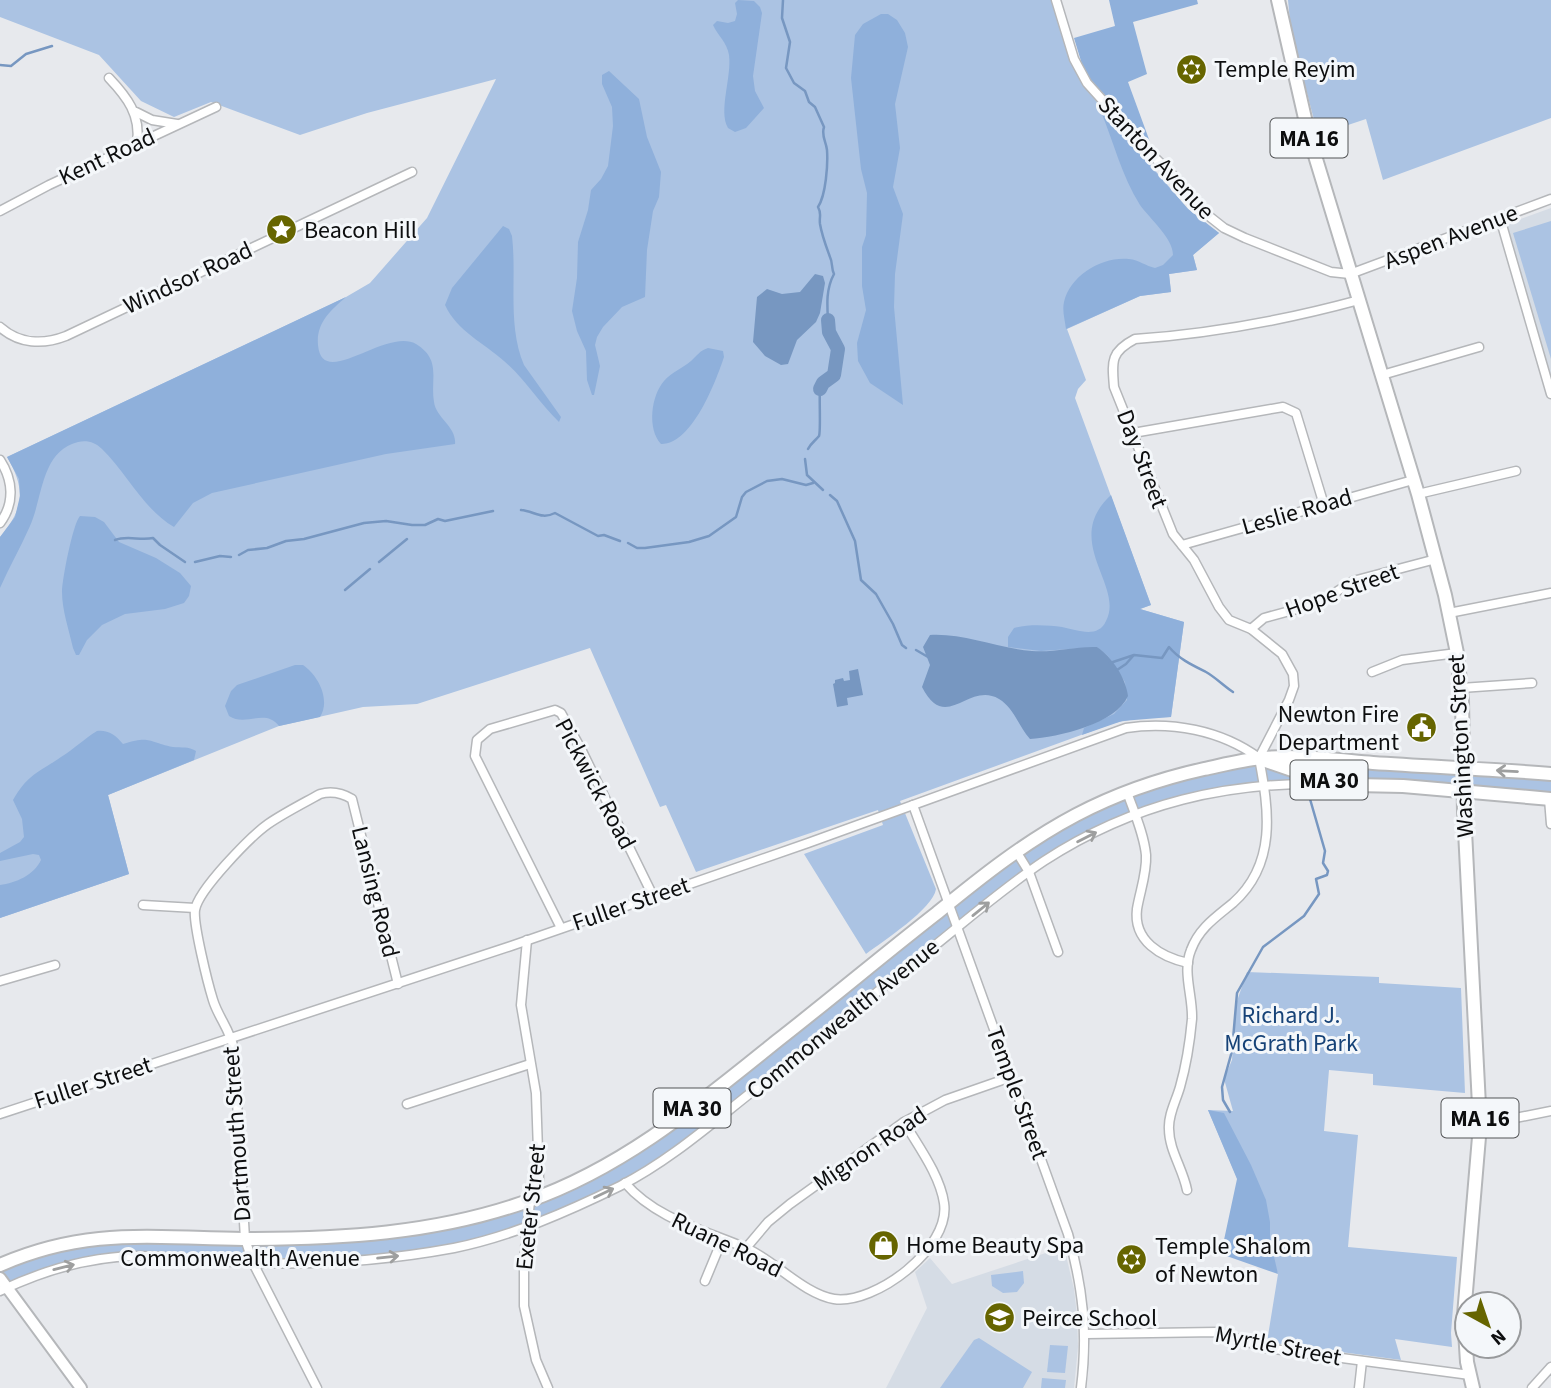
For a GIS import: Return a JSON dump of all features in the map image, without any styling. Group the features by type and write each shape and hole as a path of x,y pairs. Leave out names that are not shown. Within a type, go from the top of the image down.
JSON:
{"main road":[{"name":"Washington Street","path":"1278,0 1309,136 1418,494 1457,653 1461,688 1480,1125 1464,1315 1471,1382"},
{"name":"Commonwealth Avenue","path":"0,1265 48,1247 90,1238 149,1236 245,1239 383,1234 429,1228 530,1201 600,1170 666,1127 726,1083 1016,851 1078,814 1127,792 1177,775 1259,758 1297,757 1551,774"},
{"name":"Commonwealth Avenue","path":"1259,758 1298,772 1355,785 1402,786 1550,799"},
{"path":"0,1278 4,1290 81,1388"}],"street":[{"name":"Stanton Avenue","path":"1056,0 1074,58 1087,83 1177,179 1205,213 1240,236 1331,272 1350,274"},
{"path":"108,78 134,110 152,120 179,124"},
{"name":"Kent Road","path":"0,211 49,185 216,107"},
{"path":"134,110 139,128 137,143"},
{"name":"Windsor Road","path":"0,327 17,339 54,341 412,172"},
{"name":"Aspen Avenue","path":"1350,274 1551,199"},
{"path":"1500,218 1551,394"},
{"name":"Day Street","path":"1259,758 1294,686 1293,674 1282,654 1251,629 1229,620 1194,561 1167,523 1114,387 1112,370 1115,355 1124,344 1135,339 1310,314 1359,300"},
{"path":"1382,375 1479,347"},
{"path":"1133,433 1289,408 1296,413 1324,505"},
{"path":"0,460 10,479 11,489 8,508 0,523"},
{"path":"1418,494 1516,471"},
{"name":"Leslie Road","path":"1182,545 1413,480"},
{"name":"Hope Street","path":"1251,629 1264,618 1319,603 1353,581 1436,559"},
{"path":"1449,612 1551,593"},
{"path":"1372,672 1393,662 1457,653"},
{"path":"1461,688 1532,683"},
{"name":"Pickwick Road","path":"561,928 475,756 477,740 490,729 555,710 561,713 653,896"},
{"name":"Fuller Street","path":"0,1114 527,940 1107,734 1144,725 1163,724 1200,731 1240,746 1259,758"},
{"path":"1187,1190 1168,1125 1183,1073 1192,1018 1188,962 1191,949 1207,924 1245,890 1262,863 1268,821 1259,758"},
{"name":"Commonwealth Avenue","path":"4,1290 64,1266 101,1259 133,1256 253,1263 358,1259 456,1247 528,1226 625,1183 684,1145 958,927 1029,872 1066,848 1134,815 1217,791 1264,785 1355,785"},
{"path":"1127,792 1146,855 1137,918 1139,929 1152,948 1169,958 1188,962"},
{"name":"Lansing Road","path":"195,908 198,899 215,878 266,825 320,794 339,793 352,799 398,984"},
{"path":"1550,799 1551,824"},
{"name":"Temple Street","path":"913,805 1068,1234 1080,1286 1086,1334 1082,1388"},
{"path":"1016,851 1029,872 1058,952"},
{"path":"144,905 195,908"},
{"name":"Dartmouth Street","path":"195,908 214,1002 232,1038 245,1239 253,1263 317,1388"},
{"name":"Exeter Street","path":"527,940 521,1006 538,1114 539,1180 530,1201 524,1259 524,1306 536,1360 548,1388"},
{"path":"0,981 55,965"},
{"path":"407,1104 530,1064"},
{"name":"Mignon Road","path":"746,1248 768,1222 789,1204 904,1122 945,1100 1011,1077"},
{"path":"1480,1125 1551,1111"},
{"name":"Ruane Road","path":"625,1183 649,1206 722,1240 746,1248 815,1292 834,1299 848,1300 868,1295 902,1273 932,1244 940,1231 945,1210 944,1200 939,1185 904,1122"},
{"path":"705,1281 722,1240"},
{"name":"Myrtle Street","path":"1086,1334 1217,1332 1266,1348 1362,1361 1471,1382"},
{"path":"1359,1388 1362,1361"},
{"path":"1532,1388 1549,1372"}],"shaded area":[{"path":"738,0 754,1 762,13 753,76 755,91 764,108 746,128 735,132 728,128 724,113 729,55 713,25 717,21 735,21 735,3"},
{"path":"1109,0 1197,0 1198,4 1133,22 1147,74 1128,82 1150,142 1084,71 1074,38 1115,26"},
{"path":"881,14 888,14 897,20 905,33 908,47 895,104 900,148 893,187 903,214 895,274 894,307 903,405 870,383 858,361 857,343 866,310 862,286 862,247 866,235 867,193 861,169 851,78 855,35 863,24"},
{"path":"609,71 639,99 647,137 661,172 659,197 653,211 647,250 645,297 622,307 597,337 595,345 600,366 592,395 587,380 586,351 572,311 577,278 578,242 591,190 608,166 613,126 612,107 602,84 602,75"},
{"path":"1100,109 1188,209 1219,233 1193,255 1197,270 1169,274 1171,292 1140,296 1066,329 1063,309 1067,292 1089,269 1119,259 1133,260 1155,268 1163,265 1173,255 1165,235 1134,194"},
{"path":"1551,208 1551,383 1507,224"},
{"path":"503,226 509,229 512,236 514,318 519,350 524,365 561,417 559,422 512,368 456,322 445,305 452,288"},
{"path":"815,274 823,276 825,283 820,313 816,322 797,340 788,364 781,365 765,356 753,342 757,297 767,289 782,294 800,292"},
{"path":"346,297 330,313 319,330 318,345 322,357 331,362 389,343 403,341 416,344 424,350 432,363 434,402 438,413 453,433 455,444 386,454 212,493 193,503 174,527 153,511 99,447 91,442 78,442 66,447 50,465 30,526 0,588 0,537 15,517 20,496 19,479 7,457"},
{"path":"708,348 723,351 724,357 709,395 683,434 672,442 661,444 652,421 656,395 670,375"},
{"path":"1111,495 1151,605 1140,609 1184,622 1171,717 1122,721 1082,735 1084,728 1114,714 1127,700 1125,682 1108,656 1097,647 1041,651 1008,647 1008,637 1014,628 1025,626 1056,626 1087,632 1102,627 1110,607 1092,546 1092,529 1097,512"},
{"path":"80,516 95,517 104,522 119,542 156,558 180,573 191,586 184,603 165,609 125,614 102,625 87,640 79,655 76,655 66,620 62,592 71,540"},
{"path":"930,635 955,636 1032,651 1097,647 1117,668 1128,696 1112,714 1099,721 1070,732 1030,739 1009,707 999,699 988,695 977,696 949,707 940,706 931,700 922,687 930,665 923,647"},
{"path":"295,665 303,665 318,681 324,703 320,717 279,726 268,718 242,720 229,716 225,706 231,691 237,685"},
{"path":"858,669 863,695 847,698 848,705 837,707 833,684 835,680 850,680 849,671"},
{"path":"97,731 111,734 123,744 149,740 173,747 190,748 196,751 194,760 108,795 129,874 0,918 0,885 24,877 34,870 41,860 39,855 33,854 0,861 0,853 24,837 22,819 13,800 34,775"},
{"path":"1208,1110 1224,1113 1266,1200 1270,1239 1278,1274 1221,1254 1237,1179"},
{"name":"Peirce School","path":"1064,1247 1077,1315 1078,1347 1074,1388 886,1388 927,1308 915,1272 930,1258 952,1284"}],"green space":[{"path":"0,0 1052,0 1071,61 1086,89 1188,209 1219,233 1193,255 1197,270 1169,274 1171,292 1140,296 1067,329 1086,380 1078,389 1075,398 1151,605 1140,609 1184,622 1171,717 1140,718 1114,723 900,801 936,889 933,897 917,915 866,954 804,854 883,825 878,810 696,872 666,805 660,807 590,648 417,704 363,707 279,726 108,795 129,874 0,918 0,537 14,517 20,499 17,479 7,457 346,297 370,283 427,218 496,79 367,113 300,135 211,102 174,117 141,101 99,55 0,17"},
{"path":"1288,0 1551,0 1551,118 1383,180 1366,119 1318,135 1291,32"},
{"path":"1551,221 1551,359 1513,233"},
{"path":"1259,758 1551,774 1551,799 1355,785 1242,787 1134,815 1044,861 684,1145 583,1204 456,1247 301,1262 133,1256 64,1266 0,1291 0,1265 91,1238 320,1237 501,1210 625,1154 995,867 1104,802"},
{"name":"Richard J. McGrath Park","path":"1247,972 1379,977 1379,983 1461,988 1465,1093 1373,1085 1373,1074 1329,1070 1324,1131 1358,1135 1348,1247 1457,1257 1453,1290 1452,1347 1395,1339 1401,1360 1267,1342 1278,1274 1208,1110 1233,1111 1224,1079 1232,1060 1236,1004"},
{"path":"1023,1271 1024,1283 1017,1292 1003,1293 992,1286 991,1275"},
{"path":"979,1338 1032,1372 1023,1388 940,1388 974,1340"},
{"path":"1050,1345 1068,1346 1065,1373 1047,1372"},
{"path":"1042,1378 1066,1380 1065,1388 1041,1388"}],"waterway":[{"path":"783,0 782,18 790,42 786,68 794,83 805,91 824,127 827,171 818,207 822,233 834,274 828,291 828,320"},
{"path":"0,65 11,66 26,54 52,46"},
{"path":"820,389 823,383 834,375 838,349 829,332 828,320"},
{"path":"808,449 819,436 820,389"},
{"path":"805,459 807,475 823,490"},
{"path":"628,543 637,548 645,548 689,542 709,536 736,517 746,492 767,481 782,479 806,485 813,483"},
{"path":"830,495 837,501 855,541 861,580 876,594 906,648"},
{"path":"521,510 542,515 555,513 598,536 604,535 620,541"},
{"path":"239,555 248,550 267,548 364,523 386,521 425,525 438,519 445,521 493,511"},
{"path":"115,540 153,538 185,562"},
{"path":"379,562 407,539"},
{"path":"195,562 220,556 231,557"},
{"path":"345,590 370,569"},
{"path":"1110,663 1134,655 1162,658 1169,647 1233,692"},
{"path":"916,650 928,657"},
{"path":"1117,670 1133,656"},
{"path":"1230,1112 1223,1100 1222,1087 1232,1051 1237,993 1263,947 1304,916 1319,894 1316,879 1327,875 1328,871 1323,863 1325,851 1310,799"}],"place":[{"name":"Temple Reyim","path":"1191,69"},
{"name":"Beacon Hill","path":"281,230"},
{"name":"Newton Fire Department","path":"1422,728"},
{"name":"Home Beauty Spa","path":"883,1245"},
{"name":"Temple Shalom of Newton","path":"1132,1260"},
{"name":"Peirce School","path":"999,1318"}]}
